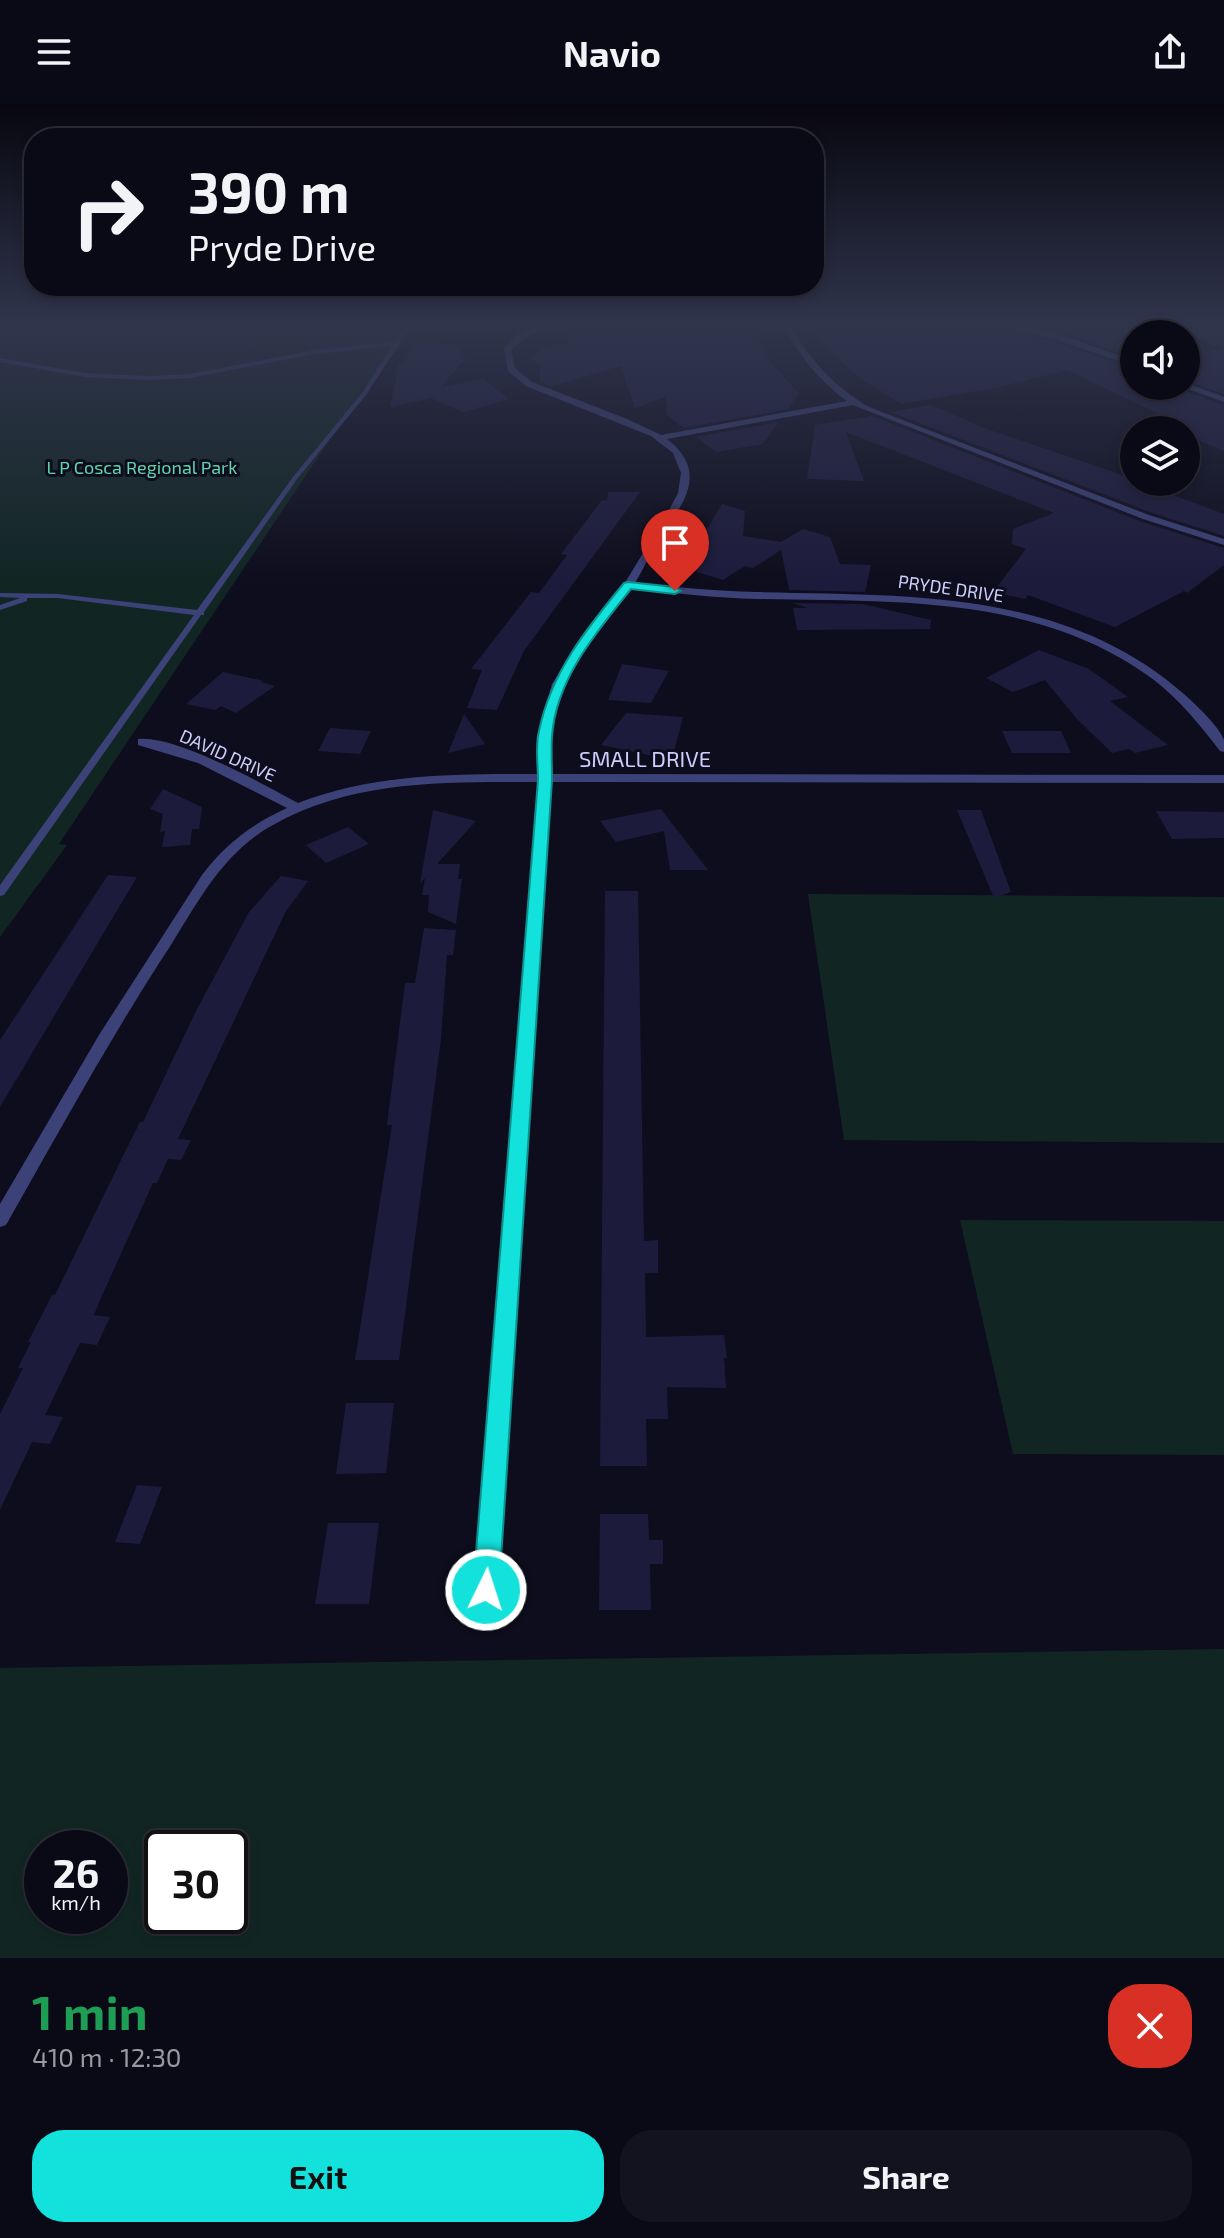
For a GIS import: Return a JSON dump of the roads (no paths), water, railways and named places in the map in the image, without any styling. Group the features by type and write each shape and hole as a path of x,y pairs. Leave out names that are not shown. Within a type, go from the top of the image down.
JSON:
{"street":[{"path":"486,1590 545,780 545,733 558,685 588,634 628,585 671,515 685,483 684,462 660,438 594,410"},
{"path":"660,438 813,410"},
{"path":"870,410 928,435 1146,517 1224,542"},
{"name":"PRYDE DRIVE","path":"628,585 736,595 885,597 961,605 1024,617 1104,645 1159,677 1185,701 1224,748"},
{"name":"DAVID DRIVE","path":"142,742 174,748 208,762 297,808"},
{"name":"SMALL DRIVE","path":"0,1220 157,954 200,888 230,850 246,836 297,808 338,794 430,778 1224,779"}],"lane":[{"path":"0,893 295,478 351,410"},
{"path":"0,595 58,596 201,613"},
{"path":"0,608 31,596"}],"park label":[{"name":"L P Cosca Regional Park","path":"142,467"}]}
